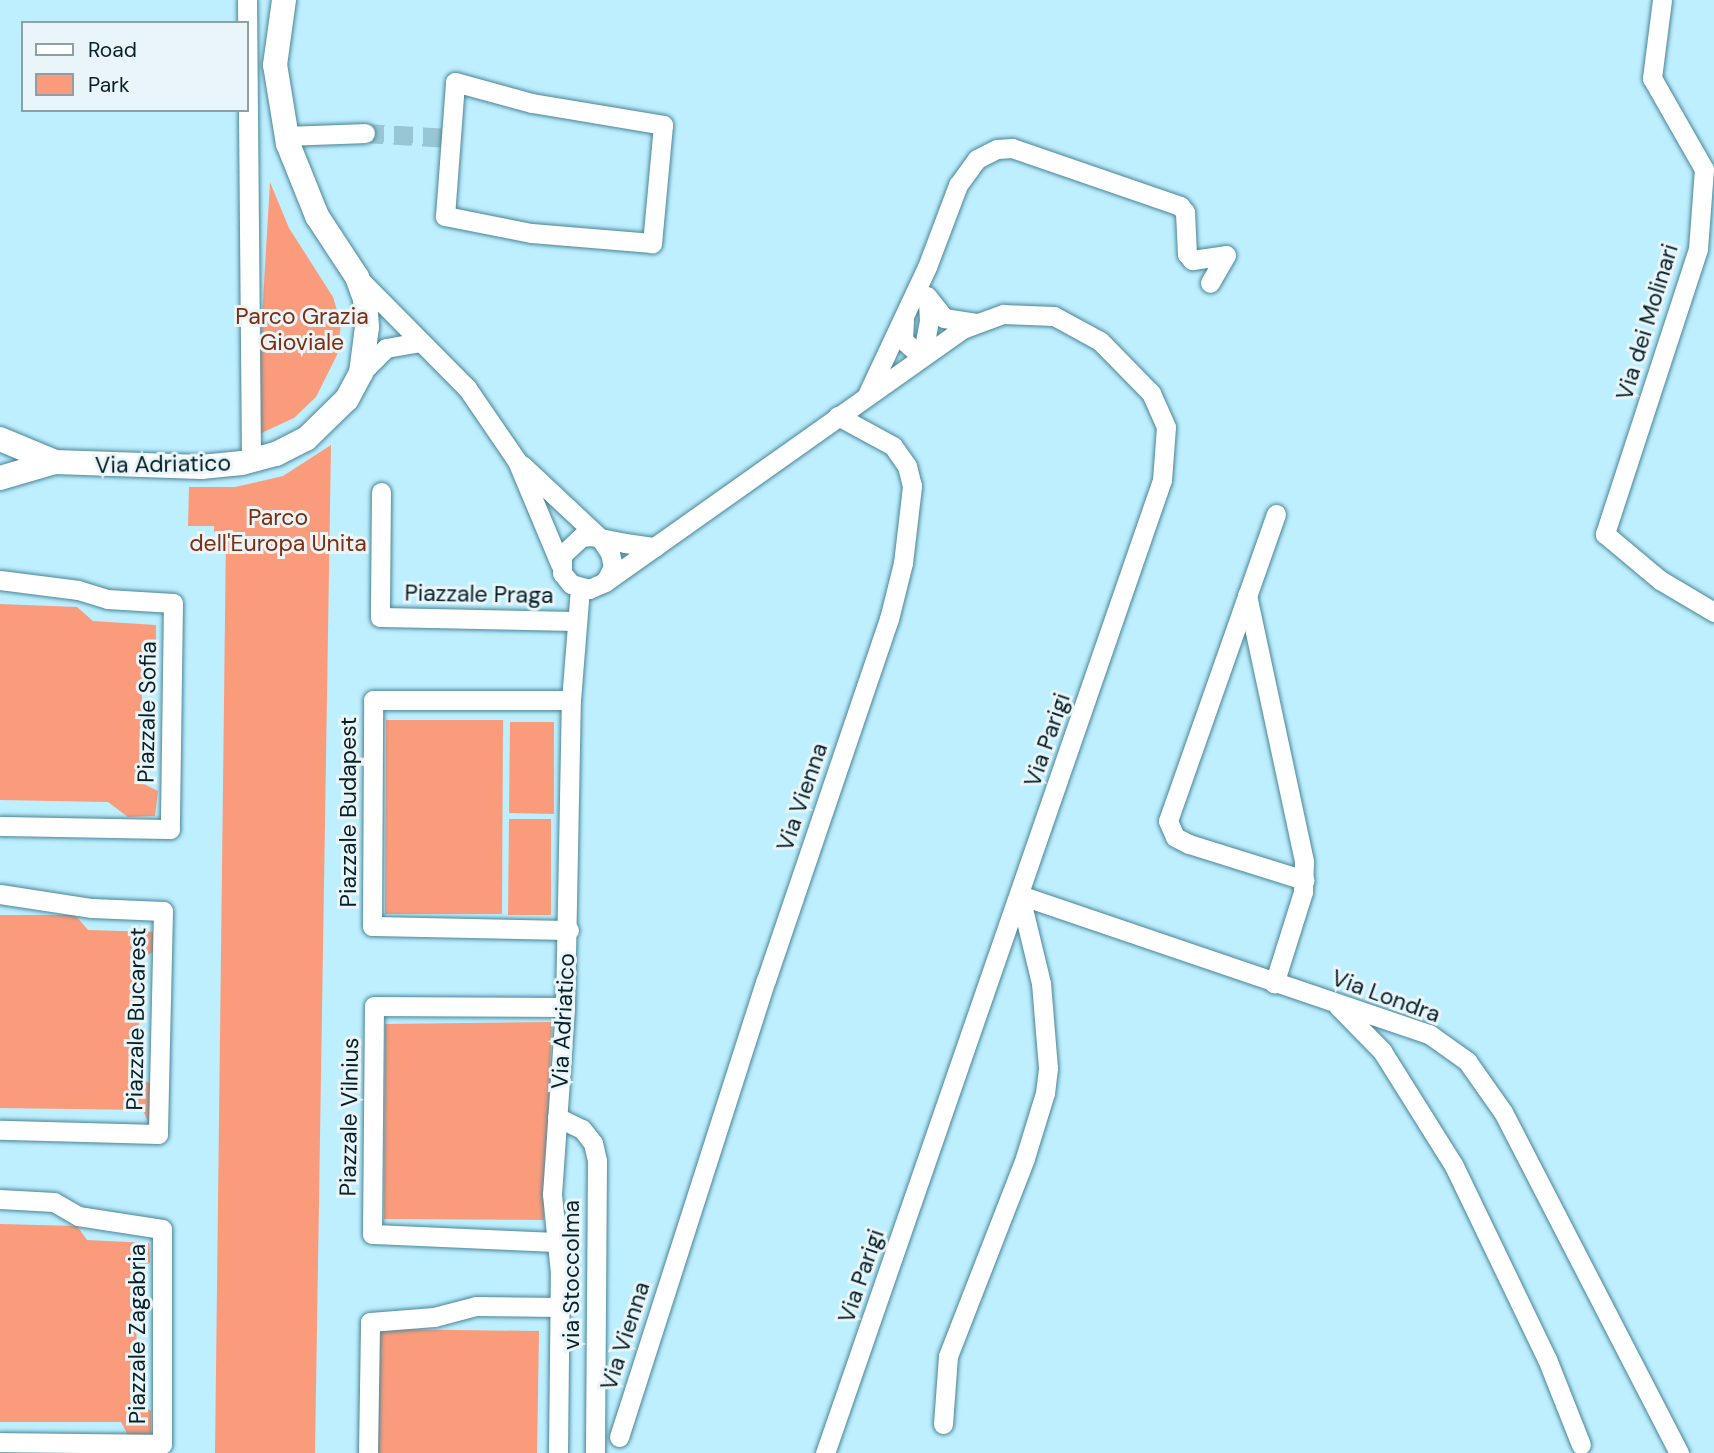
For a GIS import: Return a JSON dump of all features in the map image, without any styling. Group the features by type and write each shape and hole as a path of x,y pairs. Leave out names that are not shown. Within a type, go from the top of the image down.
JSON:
{"street":[{"path":"247,0 247,21"},
{"name":"Via Adriatico","path":"284,0 275,65 287,136 317,216 357,278 467,388 517,461 565,579 580,588 571,700 569,930 552,1194 559,1307 558,1453"},
{"name":"Via dei Molinari","path":"1662,0 1652,78 1704,169 1698,249 1605,534 1660,580 1714,612"},
{"path":"455,82 532,103 663,125 652,243 531,233 445,216 455,82"},
{"path":"248,112 251,461"},
{"path":"287,136 365,133"},
{"path":"866,396 927,267 964,175 987,153 1012,148 1180,206 1185,212 1187,254 1196,260 1226,255 1210,283"},
{"path":"922,357 929,321 927,267"},
{"name":"Via Adriatico","path":"357,278 367,327 361,373"},
{"path":"928,300 944,318 979,323"},
{"path":"907,308 903,340 922,357"},
{"name":"Via Parigi","path":"825,1453 1163,480 1166,427 1152,393 1100,341 1054,316 1003,314 979,323 922,357 838,416"},
{"name":"Via Adriatico","path":"3,478 55,462 201,467 251,461 306,439 330,419 361,373 386,348 419,342"},
{"path":"580,588 605,582 838,416"},
{"name":"Via Vienna","path":"619,1437 766,980 889,619 903,563 912,486 907,466 893,446 838,416"},
{"name":"Via Adriatico","path":"5,440 55,462"},
{"name":"Via Adriatico","path":"3,478 18,458 5,440"},
{"name":"Via Adriatico","path":"517,461 600,538 613,562 605,582"},
{"name":"Piazzale Praga","path":"381,492 380,617 577,621"},
{"path":"1276,514 1168,821 1175,837 1189,844 1304,880"},
{"path":"560,564 573,541 600,538 655,547"},
{"name":"Piazzale Sofia","path":"0,580 78,590 107,599 173,603 170,829 0,826"},
{"path":"1247,594 1304,880 1274,984"},
{"name":"Piazzale Budapest","path":"569,930 372,926 373,701 571,700"},
{"name":"Piazzale Bucarest","path":"0,894 92,908 163,911 158,1134 0,1130"},
{"path":"943,1424 942,1393 951,1345 1025,1158 1045,1093 1048,1068 1041,983 1020,895"},
{"name":"Via Londra","path":"1020,895 1274,984 1429,1034 1467,1061 1486,1083 1679,1453"},
{"path":"1335,1002 1382,1051 1454,1166 1547,1359 1581,1445"},
{"name":"Piazzale Vilnius","path":"557,1242 372,1234 374,1006 565,1007"},
{"name":"via Stoccolma","path":"557,1117 582,1129 593,1143 597,1161 595,1453"},
{"name":"Piazzale Zagabria","path":"0,1199 54,1202 78,1216 162,1229 162,1444 0,1443"},
{"path":"368,1453 370,1322 434,1317 476,1306 559,1307"}],"green space":[{"name":"Parco Grazia Gioviale","path":"270,182 289,228 333,297 341,324 337,355 316,397 294,418 255,436"},
{"name":"Parco dell'Europa Unita","path":"331,445 315,1453 215,1453 226,533 214,532 214,526 188,526 189,487 235,487 283,476"},
{"path":"0,604 77,607 93,621 156,625 156,642 143,649 140,782 158,791 155,816 128,817 108,802 0,800"},
{"path":"386,720 503,720 502,914 385,914"},
{"path":"510,722 554,722 554,814 509,813"},
{"path":"509,819 551,819 551,915 508,915"},
{"path":"0,915 75,915 88,930 153,932 153,952 140,960 138,1078 154,1085 150,1126 143,1110 0,1108"},
{"path":"552,1022 544,1220 384,1219 385,1024"},
{"path":"0,1224 77,1226 87,1240 149,1243 150,1263 137,1268 136,1400 151,1411 151,1434 130,1439 121,1422 0,1422"},
{"path":"380,1329 539,1331 537,1453 378,1453"}],"tunnel":[{"path":"365,133 450,138"}]}
